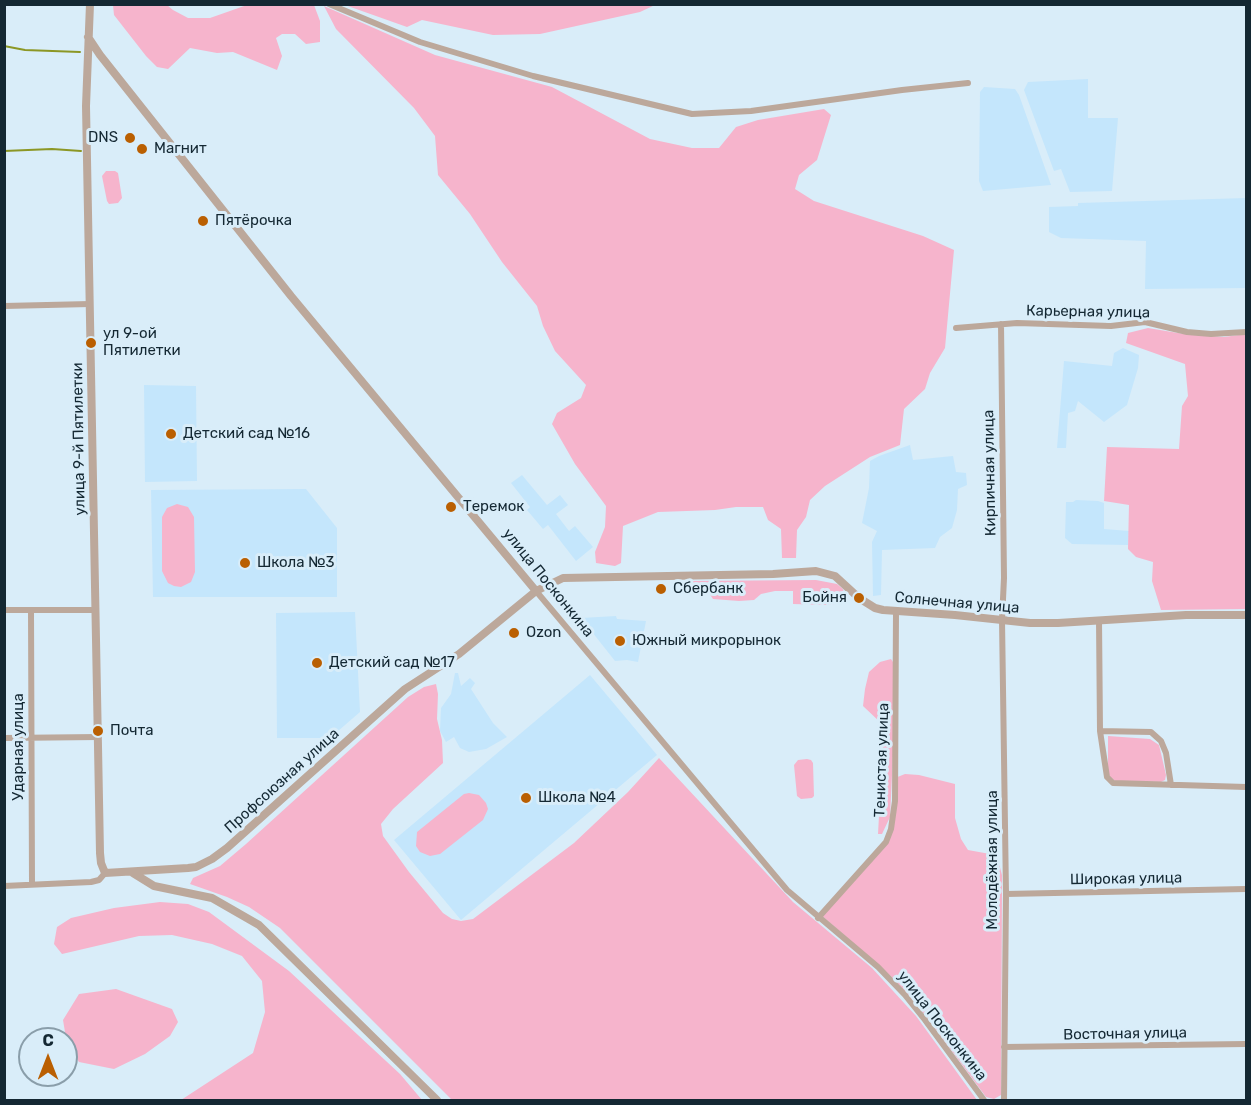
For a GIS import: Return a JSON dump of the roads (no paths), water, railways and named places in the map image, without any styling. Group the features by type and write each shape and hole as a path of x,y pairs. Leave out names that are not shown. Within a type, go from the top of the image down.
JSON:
{"street":[{"name":"улица 9-й Пятилетки","path":"90,4 86,106 100,853 105,873"},
{"path":"329,4 420,42 533,76 692,114 751,111 968,83"},
{"name":"улица Посконкина","path":"88,37 298,305 787,890 878,967 898,988 925,1020 984,1101"},
{"path":"4,306 90,304"},
{"name":"Карьерная улица","path":"956,328 1017,323 1111,326 1145,322 1187,332 1212,334 1246,332"},
{"name":"Кирпичная улица","path":"1001,324 1004,578 1002,620"},
{"name":"Солнечная улица","path":"536,591 564,578 816,572 830,574 839,579 859,598 875,608 896,612 1040,623 1186,615 1246,615"},
{"name":"Профсоюзная улица","path":"4,885 91,882 99,880 105,873 133,873 196,867 227,848 405,689 452,660 536,591"},
{"path":"4,610 96,610"},
{"name":"Ударная улица","path":"31,610 32,885"},
{"name":"Тенистая улица","path":"818,918 886,842 891,829 895,801 896,612"},
{"name":"Молодёжная улица","path":"1002,620 1006,894 1004,1101"},
{"path":"1099,620 1100,731 1107,777 1113,783 1246,787"},
{"path":"1100,731 1151,732 1161,741 1166,753 1171,785"},
{"path":"4,738 98,737"},
{"path":"133,873 154,886 212,898 259,925 437,1101"},
{"name":"Широкая улица","path":"1006,894 1246,889"},
{"name":"Восточная улица","path":"1004,1047 1246,1044"}],"waterway":[{"path":"4,46 25,50 80,52"},
{"path":"4,151 52,149 81,151"}],"place":[{"name":"DNS","path":"130,138"},
{"name":"Магнит","path":"142,149"},
{"name":"Пятёрочка","path":"203,221"},
{"name":"ул 9-ой Пятилетки","path":"91,343"},
{"name":"Детский сад №16","path":"171,434"},
{"name":"Теремок","path":"451,507"},
{"name":"Школа №3","path":"245,563"},
{"name":"Сбербанк","path":"661,589"},
{"name":"Бойня","path":"859,598"},
{"name":"Ozon","path":"514,633"},
{"name":"Южный микрорынок","path":"620,641"},
{"name":"Детский сад №17","path":"317,663"},
{"name":"Почта","path":"98,731"},
{"name":"Школа №4","path":"526,798"}]}
